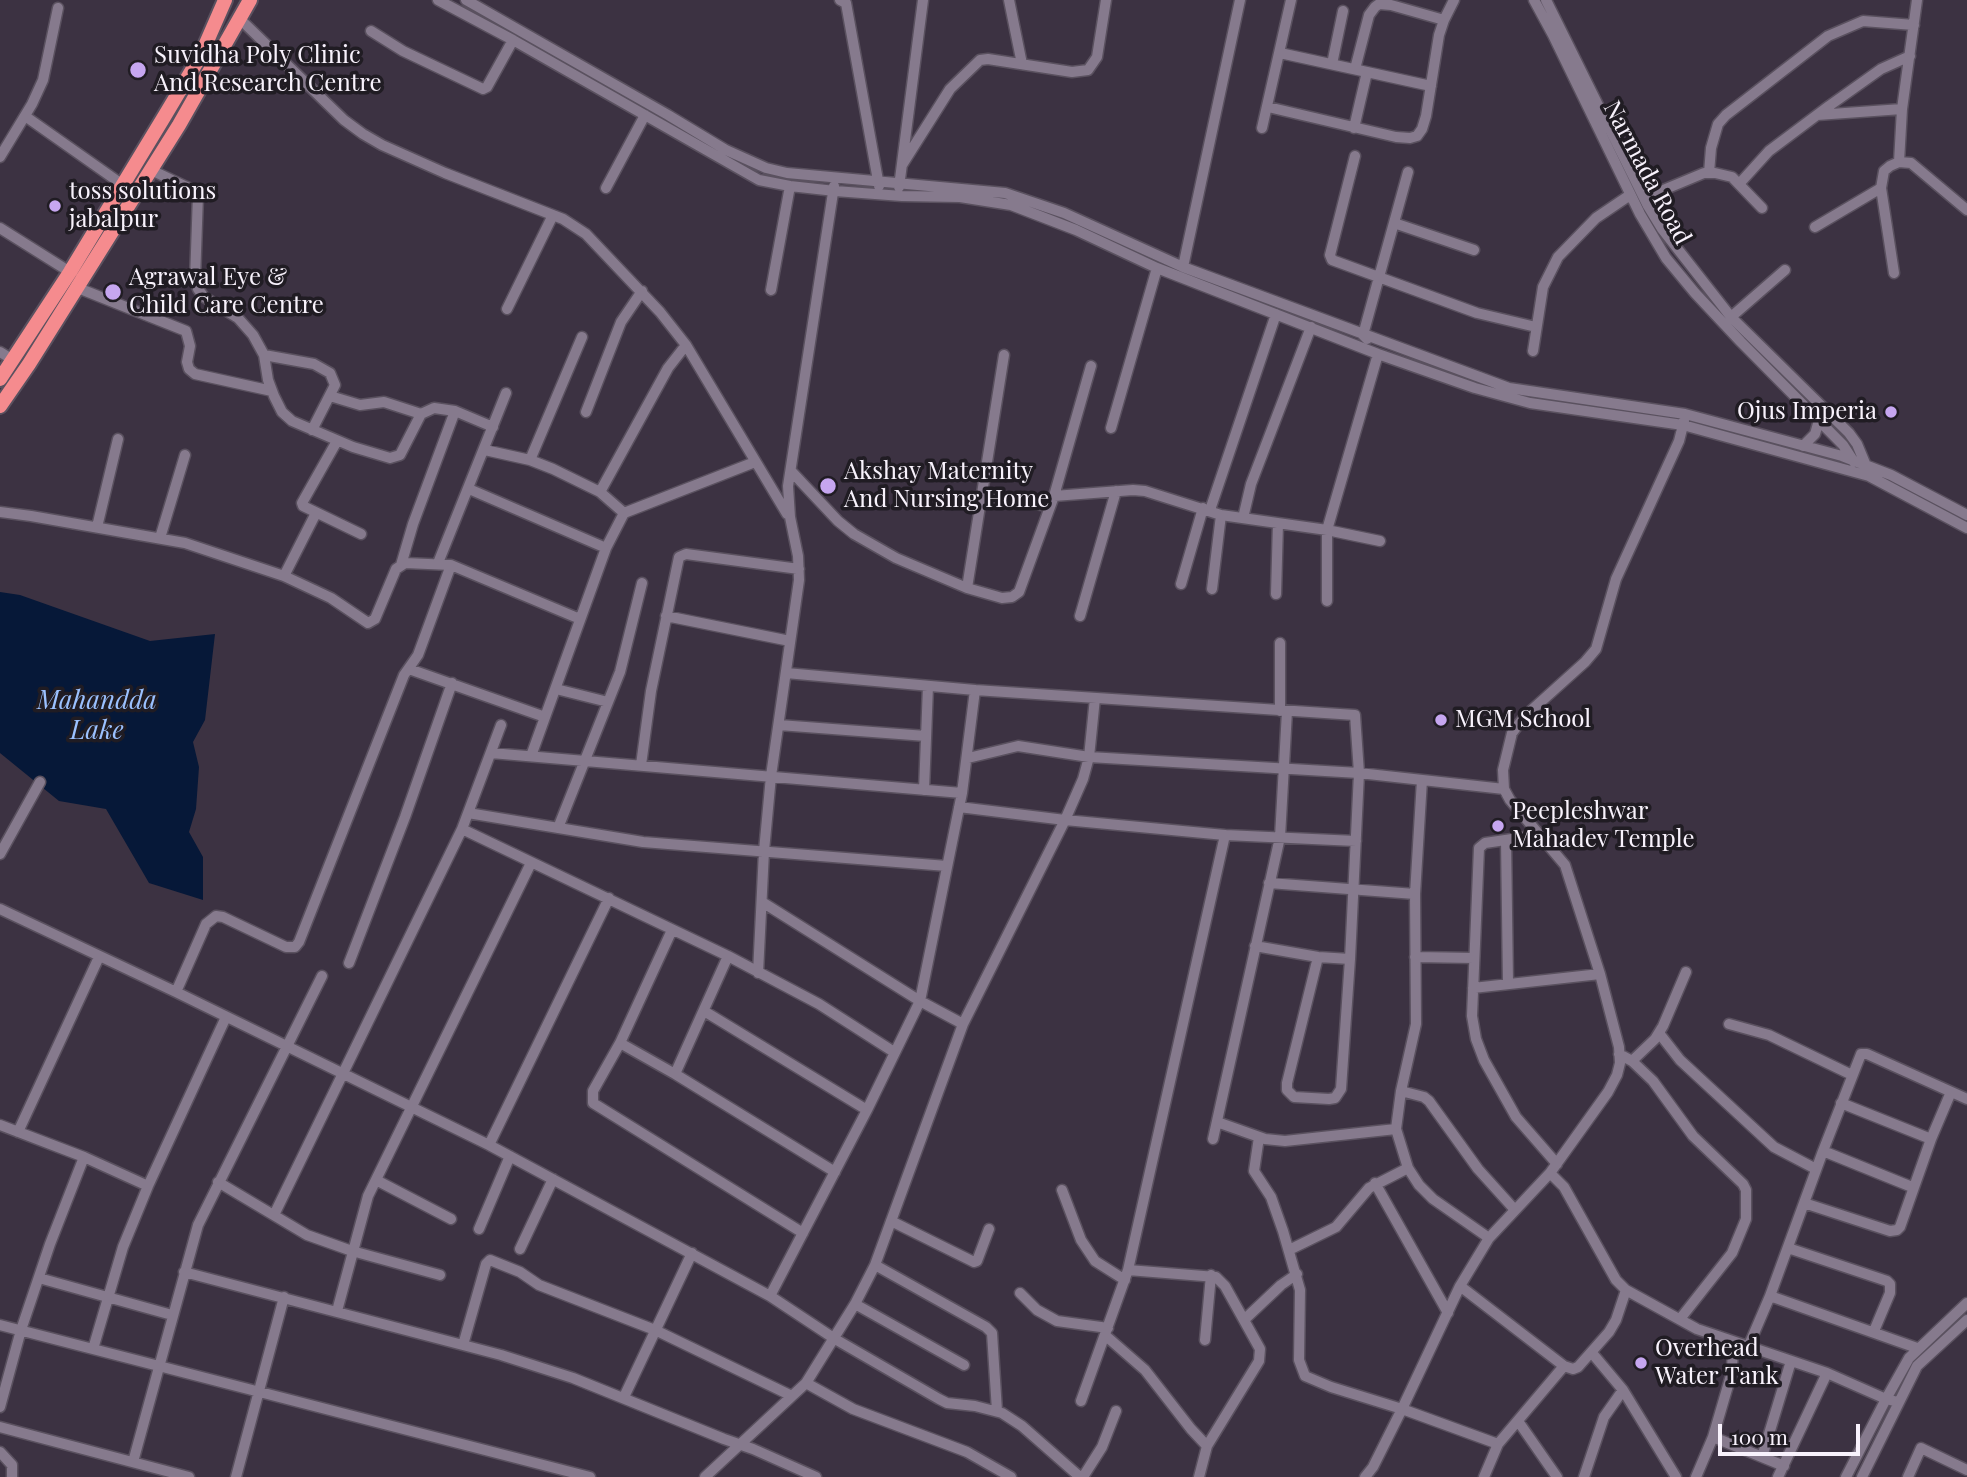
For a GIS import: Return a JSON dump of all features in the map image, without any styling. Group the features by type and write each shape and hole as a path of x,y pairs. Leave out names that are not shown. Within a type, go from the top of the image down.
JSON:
{"highway":[{"path":"0,379 70,272 201,55 226,0"},
{"path":"0,406 78,288 250,0"}],"street":[{"path":"438,0 759,180 835,191 960,197 1011,205 1076,230 1157,268 1378,354 1475,388 1530,403 1683,425 1857,473 1868,471 1891,475 1965,510"},
{"path":"466,0 747,162 787,173 984,190 1025,199 1063,213 1183,267 1509,388 1685,414 1854,461 1967,528"},
{"path":"898,196 923,0"},
{"path":"1009,0 1022,64"},
{"path":"902,165 950,89 972,65 988,59 1072,72 1088,70 1097,57 1106,0"},
{"path":"1183,267 1240,0"},
{"path":"1262,128 1291,0"},
{"path":"1268,107 1396,137 1417,136 1426,116 1444,20 1454,0"},
{"name":"Narmada Road","path":"1534,0 1630,195 1666,258 1695,293 1843,445 1854,461 1857,473"},
{"path":"1546,0 1644,198 1671,243 1731,317 1849,433 1857,444 1868,471"},
{"path":"1899,162 1902,109 1917,0"},
{"path":"844,1 879,181 878,195"},
{"path":"1355,69 1369,15 1379,4 1444,20"},
{"path":"0,157 43,80 58,8"},
{"path":"1332,64 1343,11"},
{"path":"240,19 344,120 363,134 445,173 553,215 575,225 586,234 642,291 686,345 790,517"},
{"path":"1709,173 1718,124 1828,36 1863,21 1914,25"},
{"path":"371,31 403,51 483,89 487,87 513,40"},
{"path":"1280,53 1431,86"},
{"path":"1740,183 1769,152 1817,115 1881,69 1910,56"},
{"path":"1354,128 1367,72"},
{"path":"1817,115 1902,109"},
{"path":"606,188 645,115"},
{"path":"25,116 123,185"},
{"path":"1355,156 1330,255 1336,264 1477,313 1536,327"},
{"path":"1894,273 1881,188 1884,171 1899,162 1912,163 1967,210"},
{"path":"150,170 198,195 195,280 198,289 204,297 246,325 264,355 268,380 282,412 292,421 337,440 395,457 400,455 421,414 434,408 455,411 493,427"},
{"path":"1363,335 1408,172"},
{"path":"1644,198 1709,173 1725,175 1740,183 1762,208"},
{"path":"758,973 764,851 799,569 788,486 835,191 834,177"},
{"path":"771,290 790,186"},
{"path":"1815,227 1881,188"},
{"path":"1533,351 1543,288 1558,257 1596,218 1630,195"},
{"path":"507,309 553,215"},
{"path":"1394,223 1474,250"},
{"path":"0,228 70,272"},
{"path":"1111,428 1157,268"},
{"path":"1731,317 1786,270"},
{"path":"78,288 186,331 190,346 187,362 189,369 195,374 272,391"},
{"path":"586,412 621,322 642,291"},
{"path":"1181,584 1276,314"},
{"path":"1243,519 1251,484 1311,327"},
{"path":"1363,335 1378,354"},
{"path":"530,460 582,337"},
{"path":"600,492 668,368 686,345"},
{"path":"0,352 13,360"},
{"path":"1327,601 1327,530 1378,354"},
{"path":"264,355 314,364 334,380 335,385 313,430"},
{"path":"967,588 1004,355"},
{"path":"791,471 838,522 895,558 967,588 1002,598 1012,597 1019,592 1052,501 1091,366"},
{"path":"438,563 506,393"},
{"path":"330,396 359,405 384,402 421,414"},
{"path":"0,512 185,542 284,576 331,598 368,623 375,619 396,569 401,565 413,524 455,411"},
{"path":"1365,1477 1373,1467 1402,1409 1460,1286 1489,1238 1553,1169 1608,1092 1617,1075 1619,1054 1600,974 1565,865 1521,817 1504,789 1503,770 1512,733 1525,716 1585,662 1600,643 1616,579 1679,441 1685,414"},
{"path":"1803,446 1815,435 1819,420"},
{"path":"97,527 118,439"},
{"path":"337,440 302,503 305,509 361,534"},
{"path":"485,450 530,460 600,492 624,513"},
{"path":"160,538 185,455"},
{"path":"531,756 606,548 624,513 755,462"},
{"path":"469,489 606,548"},
{"path":"1080,616 1116,491"},
{"path":"981,497 1052,501 1116,491 1145,491 1221,515 1327,530 1380,541"},
{"path":"284,576 316,513"},
{"path":"1212,589 1221,515"},
{"path":"1276,594 1278,523"},
{"path":"641,765 651,691 678,559 682,555 799,569"},
{"path":"401,565 451,565 580,620"},
{"path":"176,992 206,924 216,916 286,947 295,947 299,942 404,675 418,655 451,565"},
{"path":"558,828 624,660 642,583"},
{"path":"666,616 790,641"},
{"path":"1213,1139 1280,837 1285,768 1280,643"},
{"path":"409,669 545,717"},
{"path":"786,673 975,690 1356,715 1359,773 1350,959 1339,1095 1329,1099 1294,1097 1287,1090 1318,957"},
{"path":"349,963 405,817 452,683"},
{"path":"924,790 928,686"},
{"path":"555,689 608,702"},
{"path":"770,1296 867,1110 920,1001 962,793 975,690"},
{"path":"705,1477 806,1383 855,1304 891,1221 963,1024 1083,779 1089,757 1095,698"},
{"path":"274,1215 462,829 501,725"},
{"path":"779,725 926,736"},
{"path":"968,758 1018,746 1089,757 1359,773 1504,789"},
{"path":"491,753 962,793"},
{"path":"1422,780 1415,894 1416,1024 1401,1091 1396,1129 1408,1168 1419,1185 1433,1199 1489,1238"},
{"path":"0,854 40,782"},
{"path":"959,807 1225,835 1356,841"},
{"path":"468,813 643,842 947,866"},
{"path":"462,829 727,956 819,1004 894,1052"},
{"path":"1082,1401 1126,1275 1225,835"},
{"path":"1539,835 1481,845 1477,854 1474,1028 1484,1060 1516,1117 1553,1169 1616,1280 1626,1290 1698,1329 1827,1373 1898,1402"},
{"path":"1507,840 1508,983"},
{"path":"337,1311 363,1211 376,1180 531,863"},
{"path":"1269,883 1415,894"},
{"path":"489,1144 609,898"},
{"path":"762,902 920,1001 963,1024"},
{"path":"0,909 489,1144 770,1296 835,1339 947,1403 997,1411 1022,1426 1081,1477 1102,1447 1116,1411"},
{"path":"672,930 620,1043 593,1091 595,1107 803,1233"},
{"path":"1255,946 1318,957 1350,959"},
{"path":"675,1074 727,956"},
{"path":"18,1132 99,957"},
{"path":"1415,957 1474,958"},
{"path":"1632,1061 1659,1033 1686,972"},
{"path":"1473,988 1600,974"},
{"path":"133,1462 198,1225 322,976"},
{"path":"704,1011 867,1110"},
{"path":"93,1349 123,1247 148,1186 226,1017"},
{"path":"1729,1024 1769,1035 1852,1075"},
{"path":"1659,1033 1680,1060 1774,1147 1816,1169"},
{"path":"620,1043 835,1172"},
{"path":"1749,1345 1770,1296 1859,1057 1864,1053 1967,1099"},
{"path":"1619,1054 1632,1061 1661,1090 1693,1136 1746,1189 1746,1219 1732,1253 1680,1319"},
{"path":"1401,1091 1429,1101 1478,1169 1515,1210"},
{"path":"1804,1203 1894,1231 1900,1227 1912,1187 1951,1092"},
{"path":"1841,1102 1931,1139"},
{"path":"1217,1122 1274,1140 1302,1140 1396,1129"},
{"path":"0,1125 84,1157 148,1186"},
{"path":"1259,1137 1254,1171 1271,1197 1297,1274 1300,1290 1299,1360 1305,1376 1498,1444"},
{"path":"1823,1151 1912,1187"},
{"path":"479,1229 510,1156"},
{"path":"0,1407 21,1331 84,1157"},
{"path":"1289,1250 1336,1227 1375,1183 1408,1168"},
{"path":"520,1249 553,1179"},
{"path":"376,1180 452,1219"},
{"path":"218,1182 307,1235 352,1251 440,1275"},
{"path":"1375,1183 1447,1312"},
{"path":"1062,1190 1082,1240 1095,1261 1126,1275 1211,1275 1221,1280 1260,1349 1261,1355 1207,1446 1199,1477"},
{"path":"891,1221 974,1262 977,1261 989,1228"},
{"path":"1788,1248 1886,1280 1890,1284 1890,1293 1874,1331"},
{"path":"624,1397 692,1253"},
{"path":"463,1345 486,1264 490,1260 520,1272 539,1285 655,1330 792,1396"},
{"path":"874,1265 986,1327 992,1333 997,1411"},
{"path":"184,1272 463,1345 573,1378 816,1477"},
{"path":"1245,1319 1281,1285 1297,1274"},
{"path":"1205,1340 1211,1275"},
{"path":"39,1278 172,1315"},
{"path":"1460,1286 1564,1366 1573,1369 1592,1353 1616,1320 1626,1290"},
{"path":"1020,1293 1037,1310 1057,1321 1107,1332 1145,1370 1207,1446"},
{"path":"1770,1296 1917,1348"},
{"path":"236,1477 284,1297"},
{"path":"1846,1477 1886,1399 1917,1348 1967,1303"},
{"path":"855,1304 964,1365"},
{"path":"1863,1477 1917,1366 1967,1320"},
{"path":"0,1325 590,1477"},
{"path":"1696,1477 1713,1437 1732,1372 1733,1342"},
{"path":"1592,1353 1623,1390 1676,1477"},
{"path":"1762,1457 1791,1360"},
{"path":"1484,1477 1498,1444 1564,1366"},
{"path":"1778,1477 1827,1373"},
{"path":"806,1383 853,1409 967,1452 998,1473 1011,1477"},
{"path":"1584,1477 1604,1417 1623,1390"},
{"path":"1518,1421 1557,1477"},
{"path":"0,1427 189,1477"},
{"path":"1713,1437 1784,1466"},
{"path":"1908,1477 1921,1448 1967,1470"},
{"path":"0,1452 13,1473 23,1477"}],"water":[{"name":"Mahandda Lake","path":"0,592 20,595 150,641 215,634 205,720 193,742 199,767 196,809 189,832 203,857 203,900 149,883 106,809 59,801 0,753"}],"place":[{"name":"Suvidha Poly Clinic And Research Centre","path":"138,70"},
{"name":"toss solutions jabalpur","path":"55,206"},
{"name":"Agrawal Eye & Child Care Centre","path":"113,292"},
{"name":"Ojus Imperia","path":"1891,412"},
{"name":"Akshay Maternity And Nursing Home","path":"828,486"},
{"name":"MGM School","path":"1441,720"},
{"name":"Peepleshwar Mahadev Temple","path":"1498,826"},
{"name":"Overhead Water Tank","path":"1641,1363"}]}
